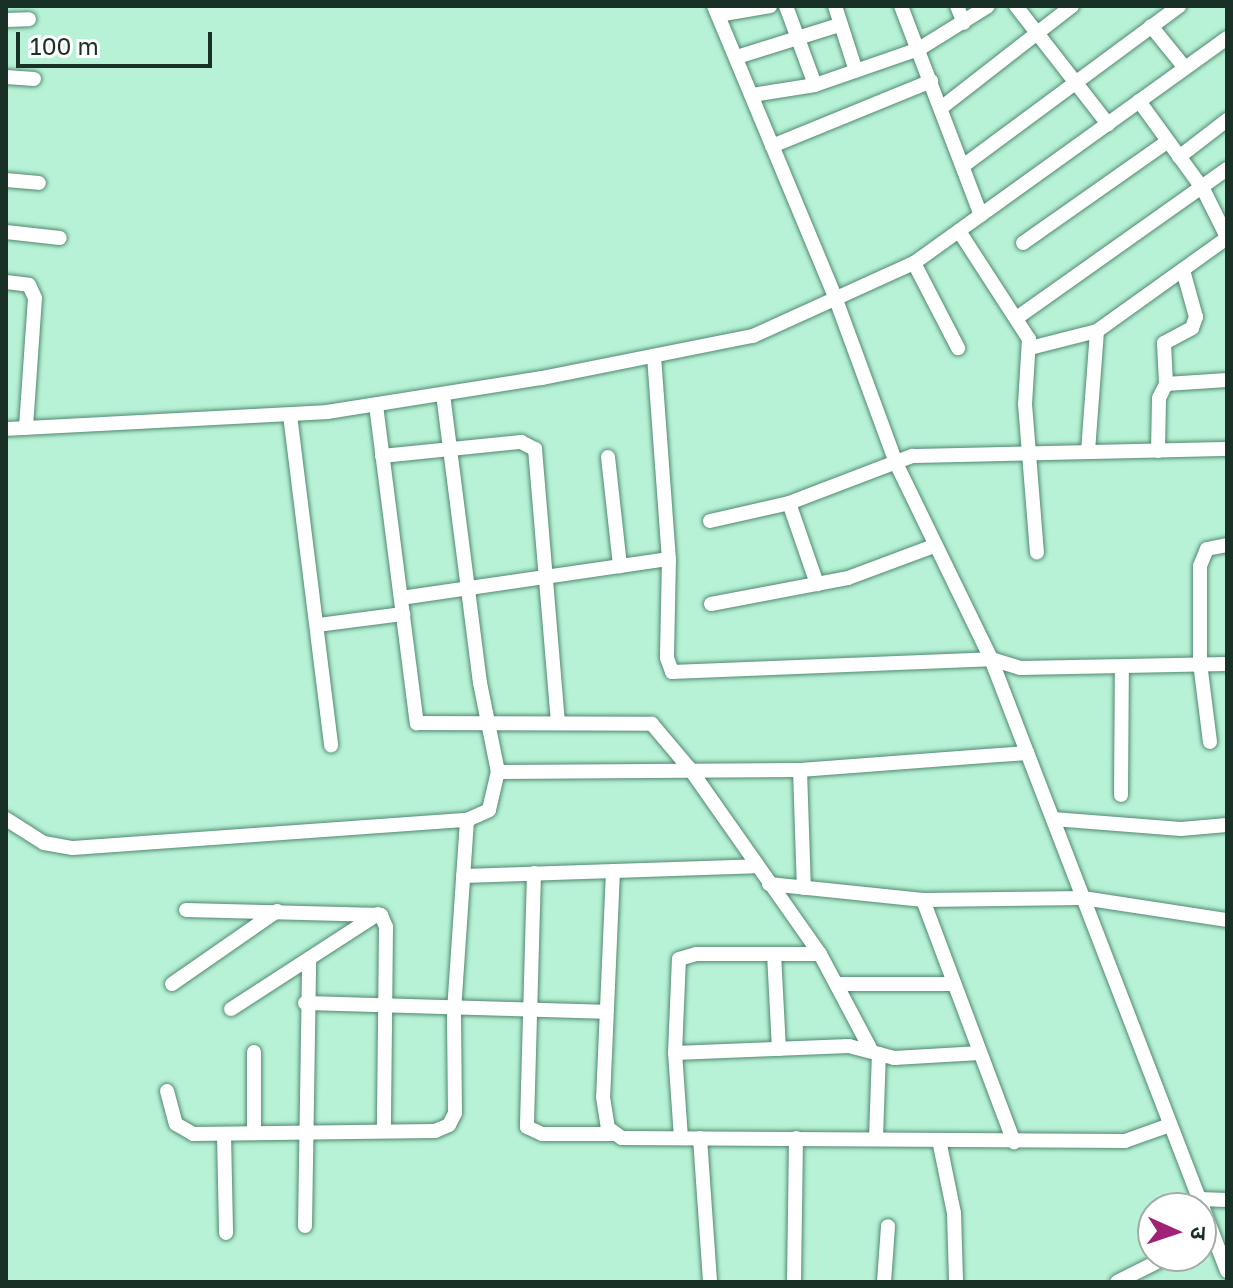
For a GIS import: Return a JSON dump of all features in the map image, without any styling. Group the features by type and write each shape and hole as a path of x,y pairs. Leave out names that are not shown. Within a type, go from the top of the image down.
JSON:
{"street":[{"path":"770,6 716,10 835,297 896,463 991,659 1196,1192"},
{"path":"786,6 815,85"},
{"path":"835,6 856,71"},
{"path":"901,6 981,215"},
{"path":"957,6 964,23"},
{"path":"752,95 815,85 919,49 988,6"},
{"path":"1016,6 1108,124"},
{"path":"941,108 1072,6"},
{"path":"963,166 1179,6"},
{"path":"6,20 29,19"},
{"path":"737,57 839,25"},
{"path":"1151,26 1185,68"},
{"path":"6,429 290,415 376,405 753,336 914,263 1227,38"},
{"path":"6,77 34,79"},
{"path":"772,146 931,81"},
{"path":"1030,348 1097,331 1227,237 1223,219 1139,101"},
{"path":"1179,157 1227,120"},
{"path":"1023,243 1168,141"},
{"path":"1018,317 1203,189 1227,169"},
{"path":"6,180 39,183"},
{"path":"959,231 1018,317 1030,348 1025,376 1026,451 1037,553"},
{"path":"6,232 60,238"},
{"path":"914,263 958,348"},
{"path":"1158,451 1159,398 1166,384 1164,343 1192,328 1196,317 1183,270"},
{"path":"6,282 29,285 35,298 26,428"},
{"path":"1088,451 1097,331"},
{"path":"654,356 669,559 667,658 675,674 991,659 1020,668 1227,664"},
{"path":"1166,384 1227,380"},
{"path":"6,819 44,843 73,848 467,820 483,815 495,802 498,772 468,590 443,394"},
{"path":"376,405 417,723 645,722 690,769 838,984 874,1051 876,1138"},
{"path":"290,415 331,745"},
{"path":"382,456 521,442 535,449 558,723"},
{"path":"710,521 789,503 912,456 1026,451 1227,449"},
{"path":"608,457 620,566"},
{"path":"789,503 817,584"},
{"path":"1210,742 1200,663 1201,556 1207,549 1227,545"},
{"path":"711,604 817,584 934,546"},
{"path":"401,598 669,559"},
{"path":"318,625 403,614"},
{"path":"1121,795 1122,667"},
{"path":"498,772 800,770 1027,753"},
{"path":"800,770 804,888"},
{"path":"1053,819 1181,829 1227,825"},
{"path":"167,1091 171,1111 185,1131 224,1134 305,1130 435,1131 453,1119 454,1011 467,820"},
{"path":"463,876 757,866"},
{"path":"613,871 605,1012 604,1115 614,1134"},
{"path":"534,873 527,1127 542,1134 614,1134 634,1140 876,1138 1125,1141 1170,1125"},
{"path":"769,884 923,900 1083,898 1227,920"},
{"path":"923,900 1014,1142"},
{"path":"186,910 378,914"},
{"path":"172,984 277,911"},
{"path":"378,914 386,927 384,1129"},
{"path":"231,1009 378,914"},
{"path":"681,1138 675,1053 679,959 687,954 820,954"},
{"path":"774,954 779,1049"},
{"path":"305,1226 305,1003 309,959"},
{"path":"838,984 954,984"},
{"path":"305,1003 454,1011 605,1012"},
{"path":"675,1053 779,1049 874,1051 894,1058 980,1053"},
{"path":"254,1052 254,1132"},
{"path":"224,1134 226,1233"},
{"path":"700,1138 710,1282"},
{"path":"794,1282 796,1138"},
{"path":"939,1140 954,1213 956,1282"},
{"path":"884,1282 888,1226"},
{"path":"1217,1252 1227,1271"},
{"path":"1117,1282 1137,1272"}]}
